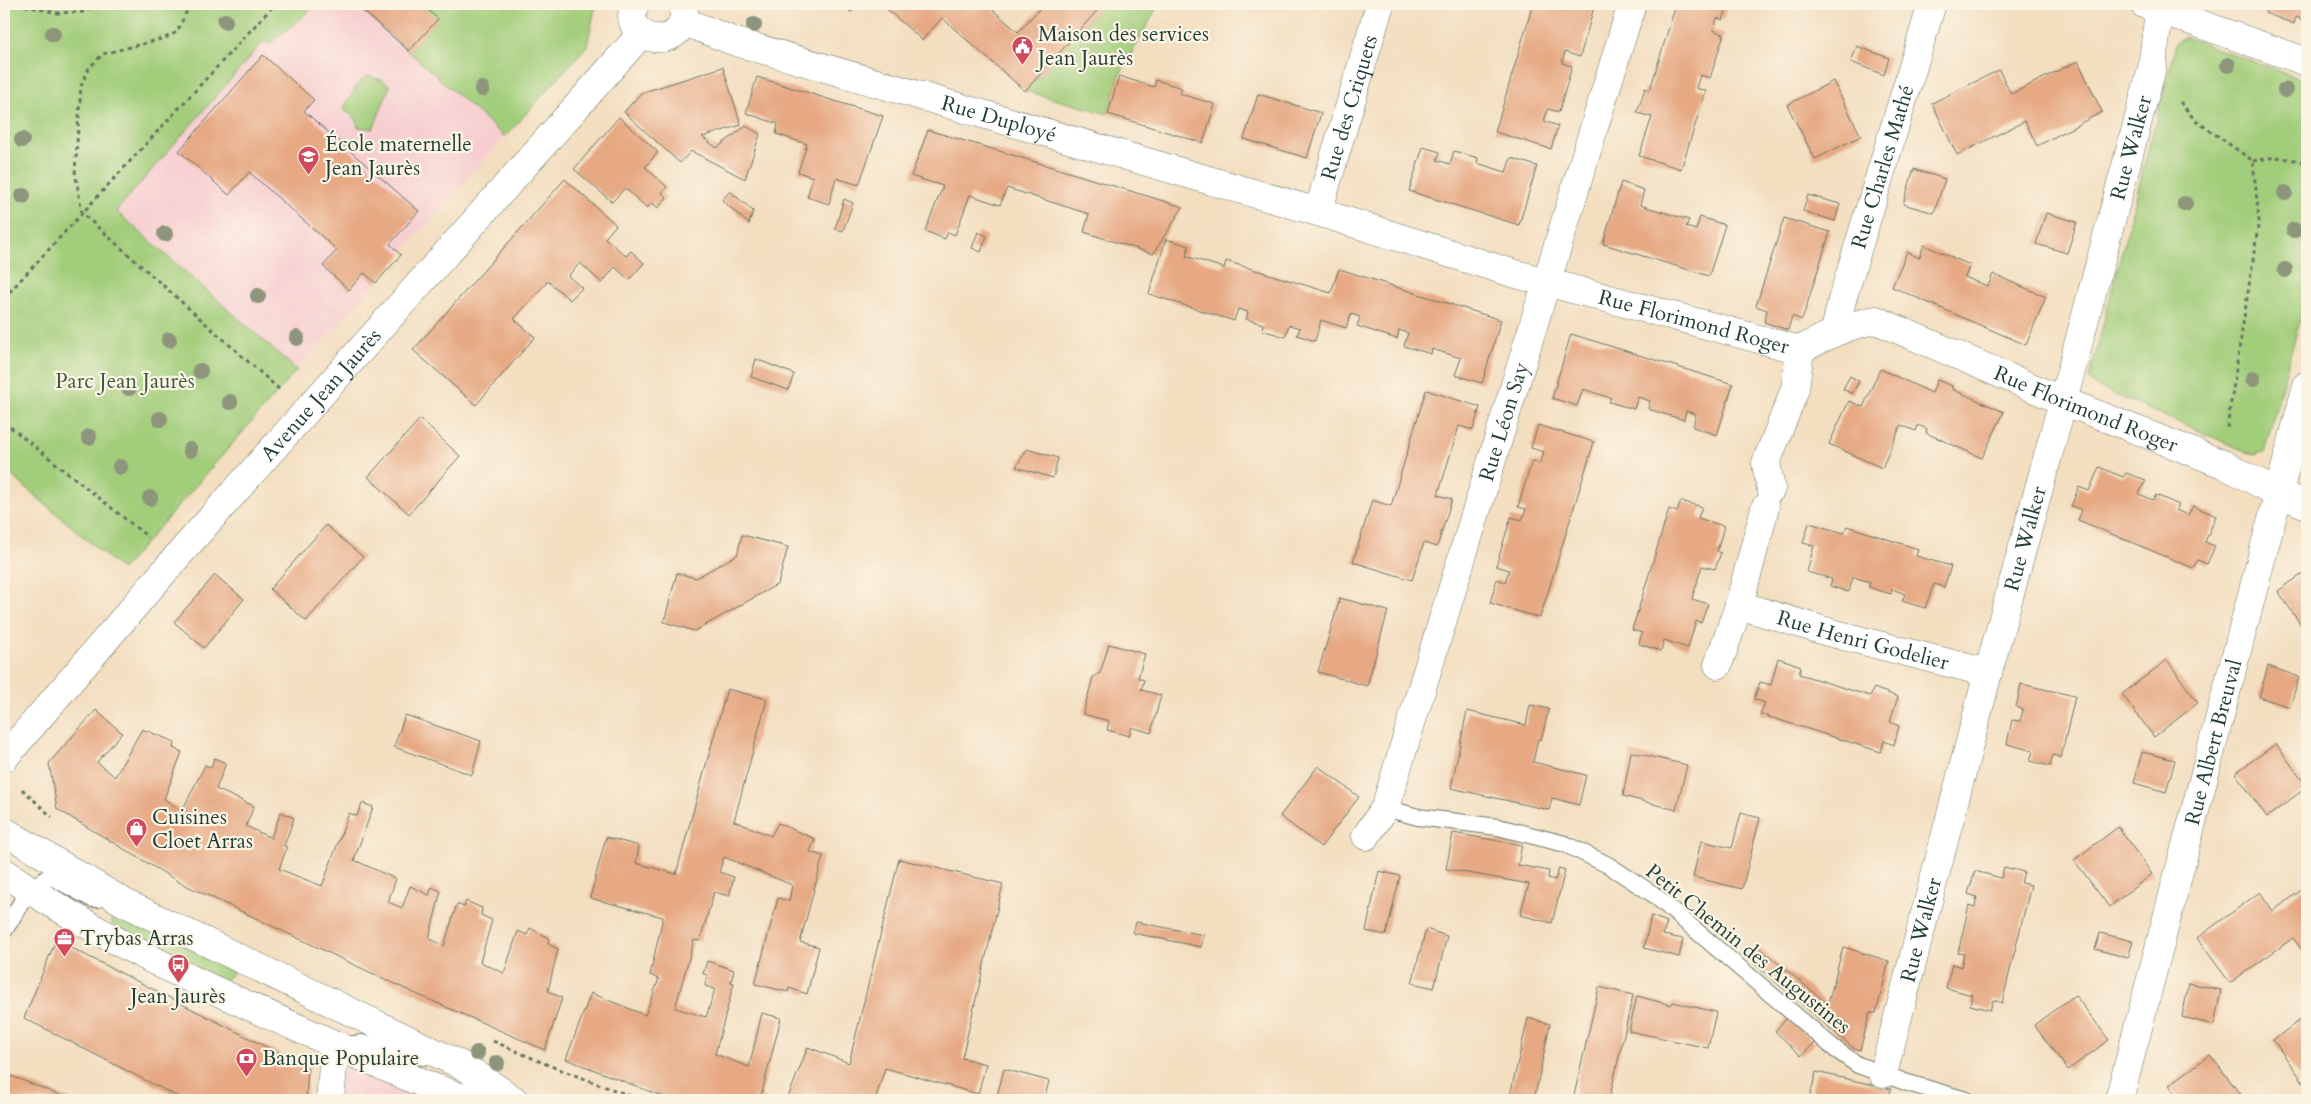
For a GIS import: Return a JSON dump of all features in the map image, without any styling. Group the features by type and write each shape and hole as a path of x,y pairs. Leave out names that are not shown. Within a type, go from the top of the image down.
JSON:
{"street":[{"path":"635,4 632,15 634,22 642,34 649,38 666,38 674,35 683,12"},
{"name":"Rue des Criquets","path":"1318,212 1380,4"},
{"name":"Rue Léon Say","path":"1366,836 1385,808 1632,4"},
{"name":"Rue Charles Mathé","path":"1835,331 1842,300 1932,4"},
{"path":"2154,5 2307,62"},
{"name":"Rue Walker","path":"1883,1074 1988,673 2064,401 2152,68 2154,5"},
{"name":"Rue Duployé","path":"683,12 733,41 1318,212"},
{"name":"Avenue Jean Jaurès","path":"4,758 306,410 642,34"},
{"name":"Rue Florimond Roger","path":"1318,212 1546,282 1800,350 1835,331 1854,324 1876,320 2064,401 2223,464 2278,493 2307,505"},
{"path":"1718,665 1739,605 1768,498 1766,463 1795,389 1800,350"},
{"name":"Rue Albert Breuval","path":"2118,1100 2307,385"},
{"name":"Rue Henri Godelier","path":"1739,605 1828,632 1988,673"},
{"path":"4,831 125,903 465,1067 514,1100"},
{"path":"4,872 29,890 118,941 236,1000 425,1086 470,1100"},
{"path":"330,1100 337,1045"}],"lane":[{"name":"Petit Chemin des Augustines","path":"1385,808 1418,817 1498,827 1565,844 1608,865 1653,894 1836,1049 1858,1065 1966,1100"},
{"path":"4,931 29,890 50,876 92,898 125,903"},
{"path":"337,1045 362,1043 465,1067"}],"path":[{"path":"17,4 57,13 85,12 95,4"},
{"path":"190,4 177,32 164,38 103,54 89,68 81,86 75,171 82,213 278,389 306,410"},
{"path":"4,298 275,4"},
{"path":"2152,68 2195,120 2252,161 2276,156 2307,162"},
{"path":"2223,464 2234,376 2259,221 2252,161"},
{"path":"4,422 175,559"}],"shaded area":[{"name":"École maternelle Jean Jaurès","path":"318,4 355,4 505,137 297,370 116,211 264,41 268,45"},
{"path":"339,1029 494,1100 330,1100"}],"green space":[{"name":"Parc Jean Jaurès","path":"4,4 318,4 268,45 264,41 116,211 297,370 122,570 4,469"},
{"path":"355,4 596,4 587,46 505,137"},
{"path":"1103,4 1159,4 1119,76 1108,114 1025,91"},
{"path":"2185,37 2307,81 2307,294 2264,452 2254,455 2095,386 2089,379 2176,43"},
{"path":"367,76 382,80 390,86 373,129 358,127 356,119 343,109 358,84"},
{"path":"112,909 234,971 223,983 112,924"}],"building":[{"path":"355,4 421,4 438,19 409,51"},
{"path":"841,4 859,4 851,12"},
{"name":"Maison des services Jean Jaurès","path":"881,4 986,4 1018,32 1044,4 1103,4 1025,91 942,18 922,40"},
{"path":"1533,4 1581,4 1594,7 1580,57 1565,52 1562,63 1572,66 1559,112 1548,109 1544,121 1558,126 1551,149 1495,132"},
{"path":"1676,4 1728,4 1723,20 1717,18 1713,30 1724,34 1710,78 1700,75 1696,88 1706,91 1681,169 1639,156 1652,117 1637,113 1645,88 1650,90"},
{"path":"2260,4 2307,4 2307,21 2296,17 2294,24 2265,13 2268,7"},
{"path":"1857,46 1889,58 1884,75 1851,62"},
{"path":"263,55 314,100 304,111 419,211 390,244 401,255 376,283 364,273 349,290 323,266 337,250 249,172 229,195 179,151"},
{"path":"2078,61 2102,112 2037,146 2025,121 1957,155 1932,103 1999,70 2011,94"},
{"path":"723,67 741,125 702,137 717,148 746,126 760,134 745,179 691,151 680,163 624,112 641,93"},
{"path":"1119,76 1154,87 1156,80 1182,88 1180,94 1215,104 1203,143 1108,114"},
{"path":"757,77 883,116 859,185 836,178 829,204 807,197 813,177 798,172 807,144 776,134 778,124 746,113"},
{"path":"1833,81 1861,136 1815,159 1787,105"},
{"path":"1258,94 1321,113 1307,158 1244,139"},
{"path":"619,117 658,152 645,167 667,187 662,193 667,197 658,208 652,203 647,208 625,188 612,202 574,169"},
{"path":"928,130 1183,207 1153,254 1084,232 1089,214 1007,188 1000,205 970,195 955,235 948,232 945,239 925,231 943,186 911,176"},
{"path":"1423,147 1440,152 1437,160 1450,164 1454,151 1478,158 1477,163 1506,172 1511,158 1537,166 1519,225 1409,191"},
{"path":"1914,169 1945,179 1934,213 1903,204"},
{"path":"565,179 616,225 605,238 626,256 631,251 644,263 629,280 615,267 602,283 580,263 568,276 582,288 570,300 548,281 514,319 535,337 476,405 413,350"},
{"path":"1621,182 1644,190 1640,205 1689,220 1686,227 1696,230 1700,217 1725,225 1709,276 1603,244"},
{"path":"730,191 753,211 749,224 722,200"},
{"path":"1808,195 1840,204 1835,221 1803,211"},
{"path":"844,199 853,203 843,231 835,229"},
{"path":"2046,213 2077,222 2067,253 2036,244"},
{"path":"1784,218 1830,232 1802,320 1792,316 1788,330 1764,322 1767,310 1756,306"},
{"path":"978,232 987,236 981,252 972,248"},
{"path":"1166,239 1189,246 1186,256 1224,268 1226,261 1331,293 1339,269 1501,320 1482,383 1455,375 1461,358 1432,349 1431,354 1404,346 1408,333 1399,330 1397,339 1357,326 1360,317 1351,314 1346,328 1321,320 1315,341 1297,335 1300,328 1289,325 1285,337 1262,330 1263,324 1246,319 1248,312 1238,309 1234,321 1149,294"},
{"path":"1924,245 1970,265 1965,277 1976,282 1988,286 1993,274 2046,297 2026,345 1892,287 1907,252 1919,258"},
{"path":"1571,334 1733,384 1717,435 1693,427 1696,414 1686,411 1684,420 1648,409 1650,401 1638,397 1634,409 1609,402 1611,398 1583,389 1577,406 1552,398"},
{"path":"756,359 794,374 788,390 751,377"},
{"path":"1880,369 1932,393 1937,380 1952,386 1952,389 2004,412 1982,458 1926,433 1927,429 1918,425 1916,431 1901,425 1882,468 1829,444 1849,401 1863,407"},
{"path":"1850,376 1859,381 1852,394 1843,389"},
{"path":"1426,390 1480,407 1473,430 1459,426 1438,495 1452,499 1437,547 1424,543 1412,580 1353,562 1372,500 1391,506"},
{"path":"420,419 460,456 409,514 368,477"},
{"path":"1538,425 1594,442 1540,618 1490,603 1497,579 1505,582 1509,570 1496,566 1511,517 1522,520 1526,509 1518,507 1532,461 1540,463 1544,452 1531,448"},
{"path":"1027,449 1058,458 1053,478 1016,467"},
{"path":"2099,467 2123,477 2126,473 2146,480 2139,494 2153,500 2156,495 2179,505 2176,510 2188,515 2193,506 2216,516 2205,542 2215,546 2207,564 2198,560 2193,568 2078,520 2082,510 2071,506 2079,487 2089,491"},
{"path":"1681,501 1702,507 1698,518 1724,526 1717,551 1721,553 1715,569 1702,566 1692,599 1708,604 1701,623 1696,621 1688,648 1664,640 1661,651 1639,644 1642,633 1632,630 1669,509 1677,512"},
{"path":"1809,523 1844,533 1847,526 1918,549 1916,556 1951,566 1944,587 1934,584 1925,608 1902,601 1905,594 1892,589 1891,594 1877,590 1869,587 1870,582 1853,577 1849,592 1830,586 1832,579 1807,572 1814,546 1803,543"},
{"path":"326,525 363,557 306,621 270,589"},
{"path":"742,535 788,547 778,584 695,631 664,622 677,573 696,578 737,555"},
{"path":"2307,571 2307,634 2278,591"},
{"path":"215,575 244,599 204,648 174,622"},
{"path":"1340,598 1388,611 1367,686 1318,672"},
{"path":"1109,644 1145,654 1138,678 1144,680 1141,690 1161,695 1151,733 1132,727 1129,736 1107,730 1109,721 1083,714 1093,677 1100,673"},
{"path":"1778,658 1801,666 1799,674 1870,696 1874,688 1898,697 1890,722 1899,726 1894,745 1884,741 1881,752 1760,714 1765,703 1754,699 1760,682 1771,685"},
{"path":"2167,660 2198,703 2154,737 2122,694"},
{"path":"2268,666 2299,677 2290,707 2259,697"},
{"path":"2021,684 2075,696 2061,758 2053,755 2050,766 2030,761 2033,751 2007,744 2012,720 2020,721 2023,710 2016,707"},
{"path":"727,689 767,699 734,821 771,836 778,823 815,839 810,852 823,856 800,942 819,947 807,994 789,988 788,992 755,984 778,898 789,901 792,885 724,857 719,872 734,877 729,896 714,892 700,941 694,940 675,1008 706,1017 715,989 705,986 708,975 703,974 707,961 734,970 731,982 734,983 715,1054 749,1067 762,1013 781,1018 761,1096 771,1100 672,1100 566,1059 591,993 645,1015 659,979 650,975 663,917 590,898 606,837 639,846 636,863 676,874"},
{"path":"1530,705 1549,709 1541,740 1538,739 1533,762 1586,775 1579,805 1552,798 1549,810 1451,788 1467,711 1526,725"},
{"path":"96,710 122,733 97,762 115,777 142,729 175,742 173,748 182,752 164,799 182,811 205,765 211,768 214,758 226,763 216,789 254,806 246,826 271,838 281,812 294,818 284,846 287,847 279,869 322,886 349,813 357,816 362,803 373,807 354,860 396,879 388,902 402,908 410,886 429,895 432,887 441,891 429,938 444,946 457,904 464,907 466,901 482,908 481,915 492,920 480,962 504,973 518,931 527,935 530,928 549,938 548,944 558,949 548,991 562,998 545,1050 414,993 179,882 57,809 49,763"},
{"path":"405,715 481,741 472,775 394,747"},
{"path":"2276,744 2307,787 2267,817 2235,773"},
{"path":"1631,752 1687,765 1676,810 1623,796"},
{"path":"2142,752 2175,760 2166,792 2134,783"},
{"path":"1318,766 1359,797 1321,847 1280,816"},
{"path":"1741,813 1760,818 1742,889 1693,877 1701,841 1732,848"},
{"path":"2118,827 2152,874 2109,907 2074,860"},
{"path":"1453,833 1522,845 1518,865 1549,871 1548,878 1555,880 1559,868 1565,870 1552,923 1520,915 1529,884 1446,869"},
{"path":"899,859 1003,884 962,1058 986,1064 978,1094 885,1068 875,1100 787,1100 808,1047 849,1063"},
{"path":"2004,867 2024,872 2021,883 2031,885 2002,1003 1993,1000 1990,1010 1970,1005 1972,995 1946,988 1952,964 1961,967 1964,954 1958,953 1969,905 1975,907 1977,897 1968,894 1975,871 2001,878"},
{"path":"1379,871 1400,876 1386,935 1366,931"},
{"path":"2307,886 2307,957 2293,938 2230,983 2197,938 2260,892 2273,911"},
{"path":"1651,916 1667,922 1663,935 1683,939 1679,957 1644,948"},
{"path":"1136,922 1204,935 1201,947 1133,933"},
{"path":"1426,929 1447,936 1434,988 1412,983"},
{"path":"2100,933 2133,941 2128,958 2095,949"},
{"path":"56,940 308,1068 306,1100 184,1100 24,1018"},
{"path":"1757,946 1828,1004 1843,947 1889,961 1876,1013 1870,1013 1860,1050 1852,1047 1753,963"},
{"path":"2189,983 2221,990 2214,1025 2182,1017"},
{"path":"1599,987 1633,995 1609,1100 1573,1100"},
{"path":"2075,995 2109,1040 2068,1070 2034,1025"},
{"path":"1637,996 1671,1005 1673,1002 1716,1012 1708,1048 1629,1031"},
{"path":"2307,1015 2307,1087 2273,1040"},
{"path":"1528,1018 1550,1024 1534,1100 1509,1100"},
{"path":"1787,1018 1815,1043 1801,1056 1775,1031"},
{"path":"2210,1055 2245,1100 2180,1100 2169,1085"},
{"path":"1004,1069 1049,1081 1044,1100 996,1100"},
{"path":"1816,1072 1891,1089 1888,1100 1809,1100"},
{"path":"4,1073 72,1100 4,1100"},
{"path":"1211,1095 1231,1099 1231,1100 1210,1100"}],"place":[{"name":"Maison des services Jean Jaurès","path":"1022,65"},
{"name":"École maternelle Jean Jaurès","path":"309,175"},
{"name":"Cuisines Cloet Arras","path":"136,848"},
{"name":"Trybas Arras","path":"64,957"},
{"name":"Jean Jaurès","path":"178,983"},
{"name":"Banque Populaire","path":"246,1077"}]}
